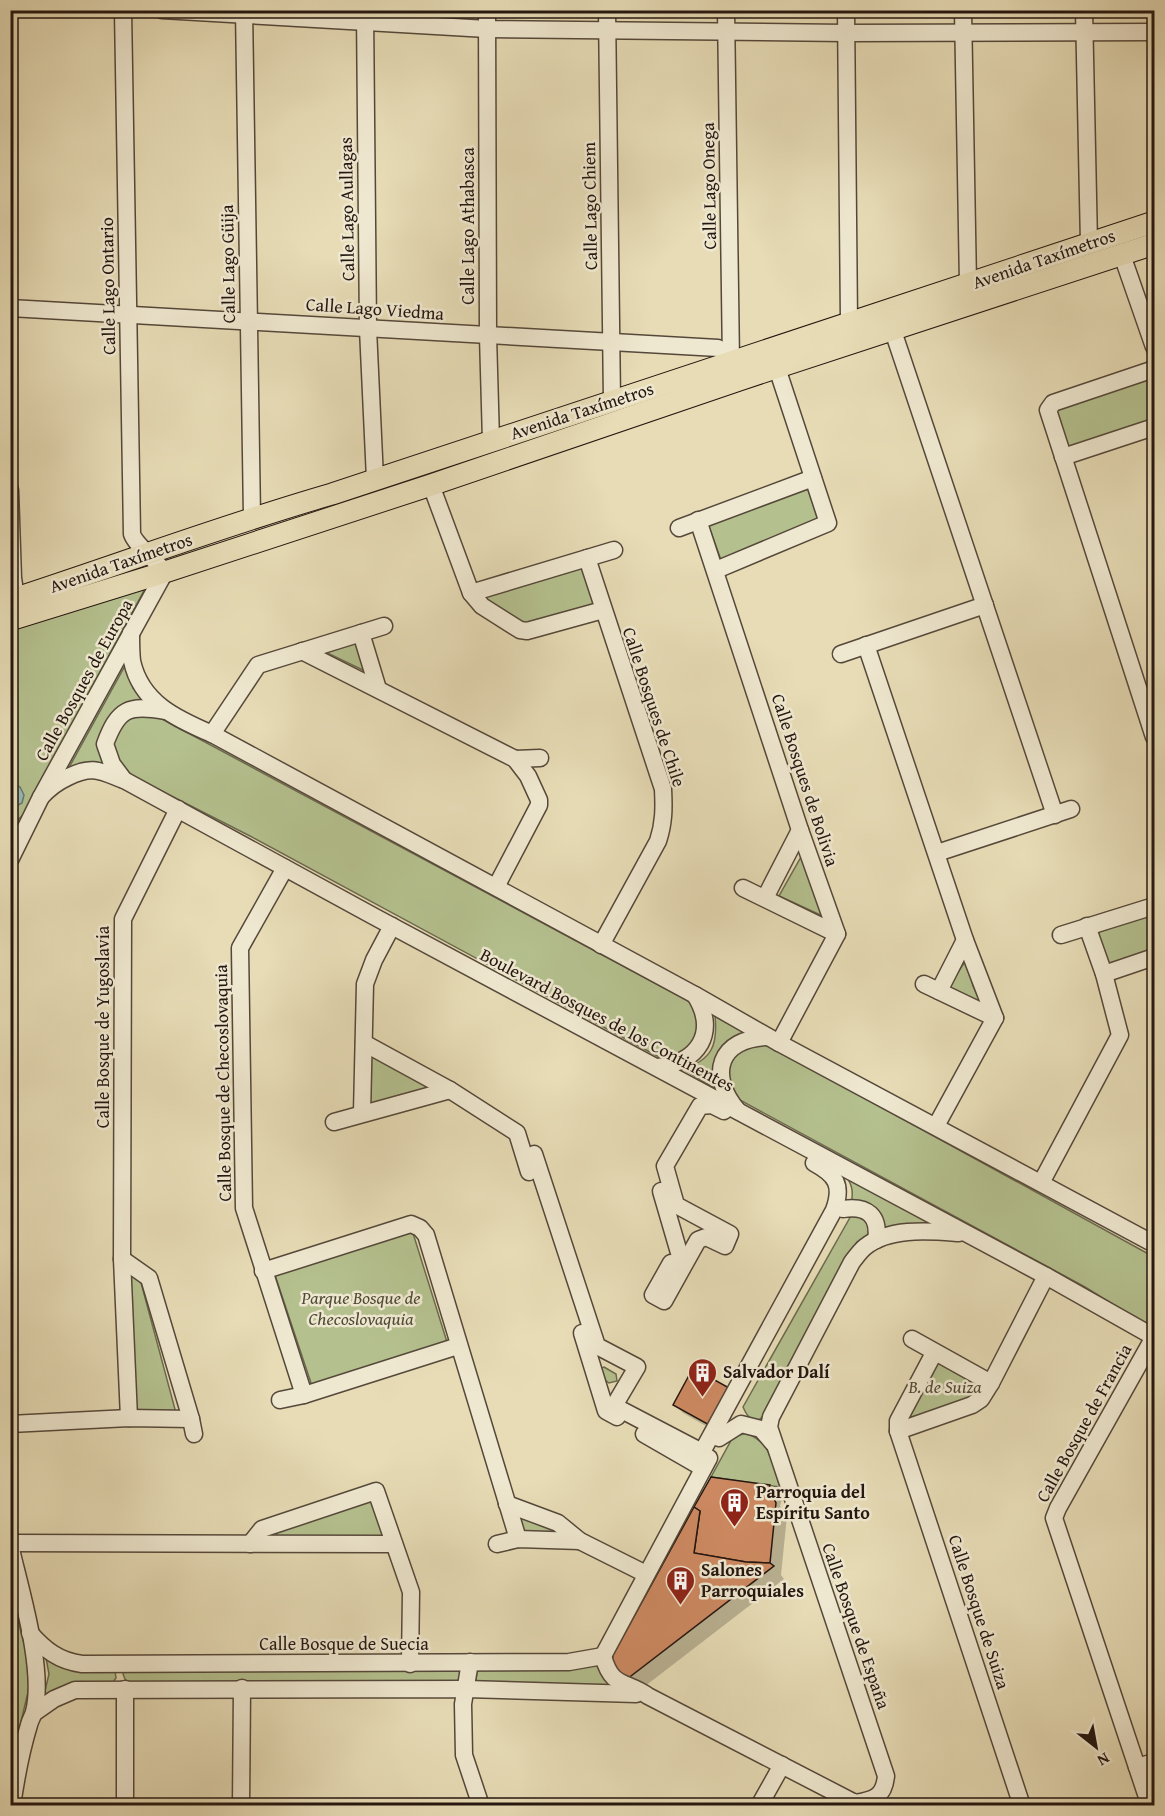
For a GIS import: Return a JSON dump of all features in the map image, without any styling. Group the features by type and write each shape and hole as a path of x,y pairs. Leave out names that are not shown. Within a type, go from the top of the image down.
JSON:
{"main road":[{"name":"Avenida Taxímetros","path":"13,599 150,554 252,517 375,479 1155,222"},
{"name":"Avenida Taxímetros","path":"10,620 431,485 1155,244"},
{"path":"563,416 570,438"}],"street":[{"name":"Calle Lago Ontario","path":"123,10 132,534 137,544 150,554"},
{"path":"162,10 365,16 487,29 846,33 1155,32"},
{"name":"Calle Lago Athabasca","path":"487,10 490,441"},
{"name":"Calle Lago Chiem","path":"607,10 612,401"},
{"name":"Calle Lago Onega","path":"726,10 731,362"},
{"path":"846,10 849,322"},
{"path":"963,10 968,284"},
{"path":"1084,10 1089,244"},
{"name":"Calle Lago Güija","path":"244,13 252,517"},
{"name":"Calle Lago Aullagas","path":"365,16 368,329 375,479"},
{"path":"1122,255 1155,348"},
{"name":"Calle Lago Viedma","path":"10,308 611,344 718,348 731,362"},
{"path":"893,331 985,605 1063,812 937,853"},
{"path":"716,570 826,525 828,519 777,368"},
{"path":"1155,369 1050,405 1048,413 1155,737"},
{"path":"1063,457 1155,427"},
{"path":"679,528 813,478"},
{"name":"Calle Bosques de Chile","path":"431,485 471,593 482,606 527,632 603,610"},
{"path":"10,490 13,599"},
{"name":"Calle Bosques de Bolivia","path":"698,520 800,830 837,934"},
{"path":"471,593 614,550"},
{"path":"150,554 165,572"},
{"name":"Calle Bosques de Chile","path":"587,558 663,789 664,812 663,828 658,841 601,945"},
{"name":"Calle Bosques de Europa","path":"10,860 29,819 165,572"},
{"path":"841,654 985,605"},
{"path":"212,734 256,667 384,626"},
{"path":"131,633 132,659 136,674 144,689 165,711"},
{"path":"362,633 378,689"},
{"path":"866,645 965,940 995,1018 936,1126"},
{"path":"302,651 515,759 528,776 539,805 496,887"},
{"path":"124,780 112,764 105,744 112,724 129,710 145,707 165,711 496,887 1041,1183 1153,1238"},
{"path":"515,759 540,758"},
{"name":"Boulevard Bosques de los Continentes","path":"41,797 50,787 81,770 99,771 124,780 962,1233 1046,1276 1154,1337"},
{"name":"Calle Bosque de Yugoslavia","path":"129,1418 122,1259 123,919 178,809"},
{"path":"10,838 16,835 29,819"},
{"path":"765,898 800,830"},
{"name":"Calle Bosque de Checoslovaquia","path":"285,868 240,948 244,1208 304,1395"},
{"path":"743,888 837,934 774,1040"},
{"path":"1061,934 1155,906"},
{"path":"362,1113 365,984 374,960 392,926"},
{"path":"1041,1183 1120,1035 1104,974 1087,926"},
{"path":"965,940 931,988 995,1018"},
{"path":"1104,974 1155,957"},
{"path":"657,1067 680,1063 688,1058 698,1047 705,1034 706,1022 702,1006 695,995"},
{"path":"741,1114 733,1105 721,1082 723,1061 733,1046 748,1039 774,1040"},
{"path":"364,1043 450,1090 517,1132 606,1411 703,1468"},
{"path":"334,1122 450,1090"},
{"path":"661,1291 676,1260 666,1207 654,1165 699,1090"},
{"path":"534,1154 597,1346 637,1367 614,1406 702,1452 834,1210 838,1197 837,1184 830,1172 729,1114 712,1105 700,1106 665,1166 676,1205 730,1234 724,1246 706,1237 698,1240 664,1300 652,1294 700,1225"},
{"path":"759,1806 782,1765 638,1689 618,1683 606,1668 603,1656 843,1209 847,1196 844,1184 828,1160"},
{"path":"666,1207 722,1237"},
{"path":"843,1209 854,1207 864,1209 876,1220 878,1229 876,1240"},
{"path":"263,1271 411,1224 420,1228 426,1235 518,1539"},
{"name":"Calle Bosque de España","path":"782,1765 855,1803 870,1801 885,1787 886,1776 774,1444 769,1427 771,1417 852,1262 864,1248 876,1240 914,1230 962,1233"},
{"path":"10,1424 129,1418 192,1427 149,1278 122,1259"},
{"path":"934,1353 898,1421 898,1431 977,1403 991,1383 1046,1276"},
{"name":"Calle Bosque de Francia","path":"1150,1806 1054,1518 1154,1337"},
{"path":"912,1339 991,1383"},
{"path":"280,1400 304,1395 458,1346"},
{"path":"588,1352 628,1370 606,1411"},
{"path":"719,1438 741,1424 761,1429 774,1444"},
{"name":"Calle Bosque de Suiza","path":"898,1431 1022,1806"},
{"path":"250,1544 262,1529 376,1491 411,1592 410,1664"},
{"path":"507,1504 558,1523 580,1541 646,1574"},
{"path":"497,1544 518,1539 580,1541"},
{"path":"12,1806 16,1776 32,1717 37,1674 10,1544 394,1544"},
{"path":"10,1599 15,1601 26,1615"},
{"name":"Calle Bosque de Suecia","path":"30,1633 53,1654 68,1662 82,1664 569,1662 603,1656"},
{"path":"470,1662 462,1719 464,1755 481,1806"},
{"path":"241,1806 242,1688"},
{"path":"125,1689 125,1806"},
{"path":"10,1745 19,1737 32,1717 54,1699 75,1690 466,1689 648,1696"},
{"path":"1137,1767 1155,1762"}],"green space":[{"path":"1154,377 1154,421 1072,450 1065,446 1053,412"},
{"path":"808,489 819,523 721,560 708,524"},
{"path":"579,565 585,570 595,606 527,627 483,601 489,592"},
{"path":"147,585 23,815 11,826 11,629"},
{"path":"350,641 359,646 369,673 319,649"},
{"path":"126,664 133,688 146,701 127,704 106,768 66,773"},
{"path":"149,712 690,1002 698,1026 694,1042 689,1049 674,1058 659,1057 250,836 124,772 114,749 117,733 127,717"},
{"path":"801,857 827,918 779,896"},
{"path":"1154,913 1154,951 1106,966 1096,933"},
{"path":"964,963 968,965 973,986 980,1001 975,1005 951,994 949,986"},
{"path":"715,1016 750,1036 719,1055 715,1068 717,1090 683,1069 701,1061 711,1050 715,1035"},
{"path":"753,1042 770,1046 1154,1257 1154,1330 1085,1287 738,1099 732,1094 726,1063"},
{"path":"371,1056 432,1087 369,1104"},
{"path":"843,1172 949,1230 885,1232 851,1204 852,1187"},
{"path":"852,1214 865,1216 872,1232 857,1242 765,1414 759,1420 751,1418 743,1407"},
{"name":"Parque Bosque de Checoslovaquia","path":"412,1230 447,1342 312,1386 275,1275"},
{"path":"128,1273 140,1279 176,1413 125,1414"},
{"name":"B. de Suiza","path":"933,1360 978,1381 981,1387 973,1400 912,1417 905,1414"},
{"path":"604,1367 616,1374 617,1381 609,1383 601,1377 599,1369"},
{"path":"746,1433 755,1437 766,1448 773,1462 780,1487 711,1477 733,1437"},
{"path":"373,1500 386,1537 280,1539 274,1531"},
{"path":"516,1513 555,1528 559,1537 520,1537"},
{"path":"10,1610 16,1613 27,1655 29,1688 19,1730 15,1738 11,1740"},
{"path":"46,1658 71,1668 115,1671 116,1678 113,1682 73,1682 44,1695 49,1674"},
{"path":"598,1664 615,1689 476,1681 477,1671 484,1670"},
{"path":"454,1669 460,1672 459,1682 129,1682 123,1674 125,1670"}],"water":[{"path":"11,783 20,787 24,795 22,803 11,809"}],"building":[{"name":"Salvador Dalí","path":"693,1368 731,1389 711,1426 673,1405"},
{"name":"Parroquia del Espíritu Santo","path":"711,1477 770,1485 768,1498 774,1499 776,1503 770,1563 746,1562 694,1553 700,1511 694,1507"},
{"name":"Salones Parroquiales","path":"694,1507 700,1511 694,1553 746,1562 770,1563 774,1566 627,1679 611,1666 613,1655"}],"place":[{"name":"Salvador Dalí","path":"702,1398"},
{"name":"Parroquia del Espíritu Santo","path":"735,1528"},
{"name":"Salones Parroquiales","path":"680,1606"}]}
